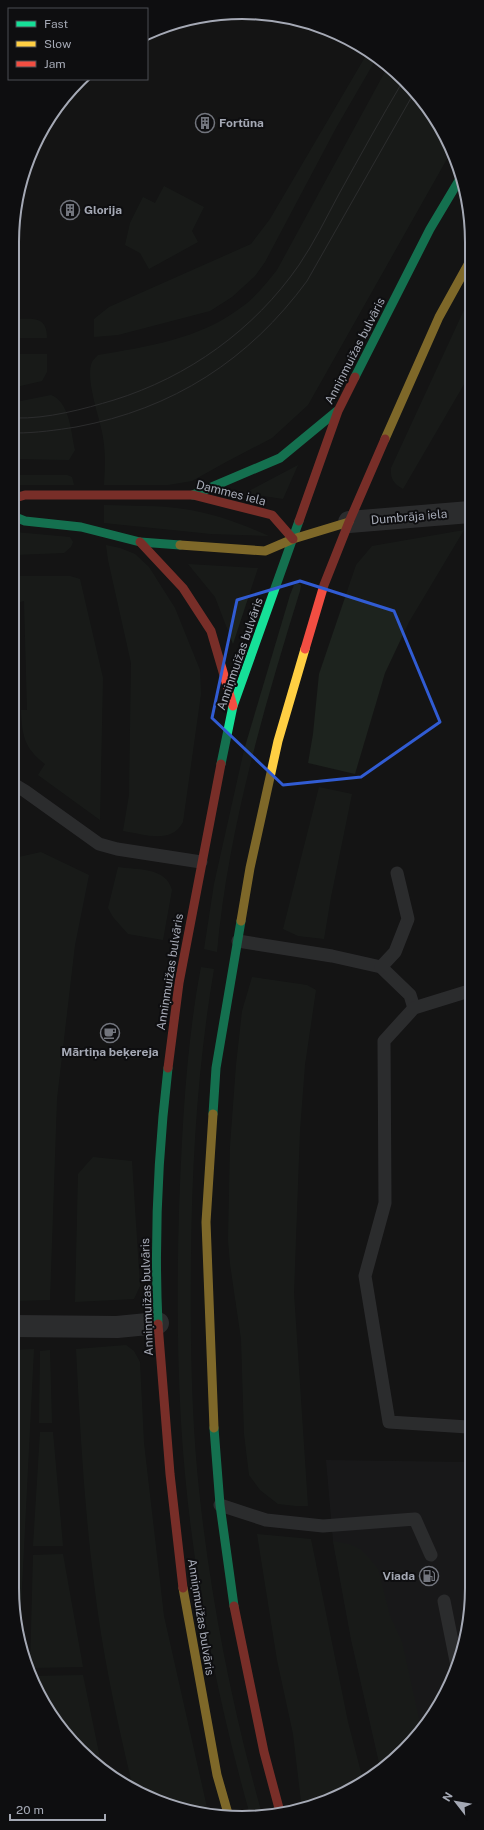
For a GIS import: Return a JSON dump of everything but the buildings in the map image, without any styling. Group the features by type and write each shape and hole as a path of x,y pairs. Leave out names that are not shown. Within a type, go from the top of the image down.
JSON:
{"street":[{"name":"Anniņmuižas bulvāris","path":"227,1811 217,1775 185,1604 170,1474 158,1323 156,1234 159,1167 165,1096 179,983 201,862 233,706 338,411 427,236 457,184"},
{"path":"279,1808 264,1752 236,1621 220,1505 212,1410 206,1222 216,1068 250,868 278,741 324,585 349,522 439,318 465,270"},
{"path":"193,495 280,458 338,411"},
{"name":"Dammes iela","path":"19,497 25,495 193,495 272,515 292,539"},
{"name":"Dumbrāja iela","path":"349,522 465,512"},
{"path":"19,518 26,521 80,527 140,542 232,550 265,551 292,539 349,522"},
{"path":"140,542 183,588 210,631 233,706"},
{"path":"19,1326 117,1327 158,1323"}],"lane":[{"path":"19,788 99,844 117,849 201,862"},
{"path":"381,967 396,952 408,919 397,873"},
{"path":"238,941 332,956 381,967 410,995 414,1008"},
{"path":"465,992 414,1008 384,1041 385,1203 365,1276 389,1422 465,1427"},
{"path":"220,1505 266,1520 322,1526 415,1519 431,1555"},
{"path":"444,1601 455,1654"}],"highlighted area":[{"path":"300,581 394,611 440,722 361,777 283,785 212,718 237,600"}],"shaded area":[{"path":"365,57 374,62 336,128 265,262 255,276 232,297 210,311 118,335 94,337 94,319 109,307 251,244 270,219"},
{"path":"385,71 400,84 419,106 435,130 448,157 308,405 272,438 192,481 168,485 104,485 104,445 91,387 90,369 92,361 98,355 153,345 189,335 207,328 239,309 255,296 277,270"},
{"path":"164,186 204,207 192,231 198,242 149,269 140,253 125,245 130,223 143,197 155,203"},
{"path":"465,308 465,383 403,489 393,481 391,468"},
{"path":"19,319 33,319 42,322 45,326 47,338 19,338"},
{"path":"19,354 47,354 47,372 42,381 19,386"},
{"path":"51,395 62,404 69,419 75,450 69,460 19,459 19,401"},
{"path":"298,465 283,499 245,493"},
{"path":"19,475 67,475 72,477 74,485 19,485"},
{"path":"104,505 164,507 206,513 248,527 269,536 211,534 104,523"},
{"path":"464,530 409,622 385,673 355,774 308,763 313,734 319,674 356,565 372,546"},
{"path":"19,532 70,537 73,542 71,547 64,553 19,555"},
{"path":"106,545 120,548 135,554 149,567 175,608 200,670 201,694 183,822 172,834 164,836 148,836 123,831 129,795 131,663"},
{"path":"188,564 258,568 233,644 215,597"},
{"path":"20,576 70,576 80,579 103,678 100,820 38,775 45,764 28,746 23,734 21,710 27,710 24,601 20,602"},
{"path":"298,583 301,585 300,591 273,679 249,769 230,860 222,906 217,952 204,949 214,884 244,750 290,595 294,585"},
{"path":"319,787 352,794 324,939 298,936 283,929"},
{"path":"41,852 89,875 75,945 57,1099 50,1300 19,1301 19,857"},
{"path":"118,867 158,873 169,883 172,890 163,940 128,934 113,917 108,908"},
{"path":"201,967 214,969 208,1004 200,1075 194,1147 191,1316 192,1377 197,1469 205,1539 217,1619 233,1697 261,1810 257,1811 249,1811 214,1669 190,1522 181,1422 178,1316 178,1237 183,1119 188,1057"},
{"path":"252,977 307,985 316,990 305,1065 300,1130 294,1293 308,1506 278,1504 260,1490 249,1475 244,1434 241,1339 228,1240 230,1146 236,1065 242,1011"},
{"path":"93,1157 132,1161 140,1286 134,1299 75,1302 78,1174"},
{"path":"126,1345 134,1351 140,1362 144,1443 164,1616 207,1808 170,1799 132,1782 116,1712 97,1609 85,1495 76,1349"},
{"path":"34,1349 21,1614 19,1603 19,1350"},
{"path":"50,1350 52,1423 39,1423 40,1351"},
{"path":"40,1432 53,1432 63,1546 33,1546"},
{"path":"326,1460 465,1462 465,1603 461,1632 453,1660 435,1700 410,1735 379,1764 351,1639 333,1541"},
{"path":"257,1534 311,1539 348,1722 362,1776 341,1788 301,1803 293,1734 277,1660"},
{"path":"333,1541 349,1544 360,1549 378,1569 390,1616 402,1642 420,1723 400,1746 379,1764 351,1639"},
{"path":"63,1554 83,1667 34,1668 30,1657 33,1555"},
{"path":"83,1675 100,1760 84,1746 65,1724 49,1700 37,1676"}],"tram line":[{"path":"19,418 40,417 65,413 114,400 141,390 168,378 193,364 240,330 262,310 281,289 299,265 401,85"},
{"path":"19,433 76,427 111,419 145,408 176,394 206,377 234,357 260,335 307,281 412,97"}],"traffic: fast":[{"path":"355,377 430,229 457,184"},
{"path":"193,495 280,458 337,411"},
{"path":"19,519 25,521 81,527 140,542 180,545"},
{"path":"221,764 233,706 299,521"},
{"path":"213,1114 216,1068 241,921"},
{"path":"158,1324 156,1260 159,1164 168,1068"},
{"path":"214,1428 220,1505 234,1606"}],"traffic: slow":[{"path":"385,439 439,317 465,270"},
{"path":"180,545 265,551 293,539 349,522"},
{"path":"241,921 250,868 278,741 305,649"},
{"path":"213,1114 206,1222 214,1428"},
{"path":"183,1588 217,1775 227,1811"}],"traffic: jam":[{"path":"299,521 338,411 355,377"},
{"path":"305,649 324,585 349,522 385,439"},
{"path":"19,497 25,495 193,495 272,515 293,539"},
{"path":"140,542 183,588 211,631 233,706"},
{"path":"168,1068 179,983 221,764"},
{"path":"158,1324 170,1474 183,1588"},
{"path":"234,1606 264,1752 279,1808"}],"place":[{"name":"Fortūna","path":"205,123"},
{"name":"Glorija","path":"70,210"},
{"name":"Mārtiņa beķereja","path":"110,1033"},
{"name":"Viada","path":"429,1576"}]}
